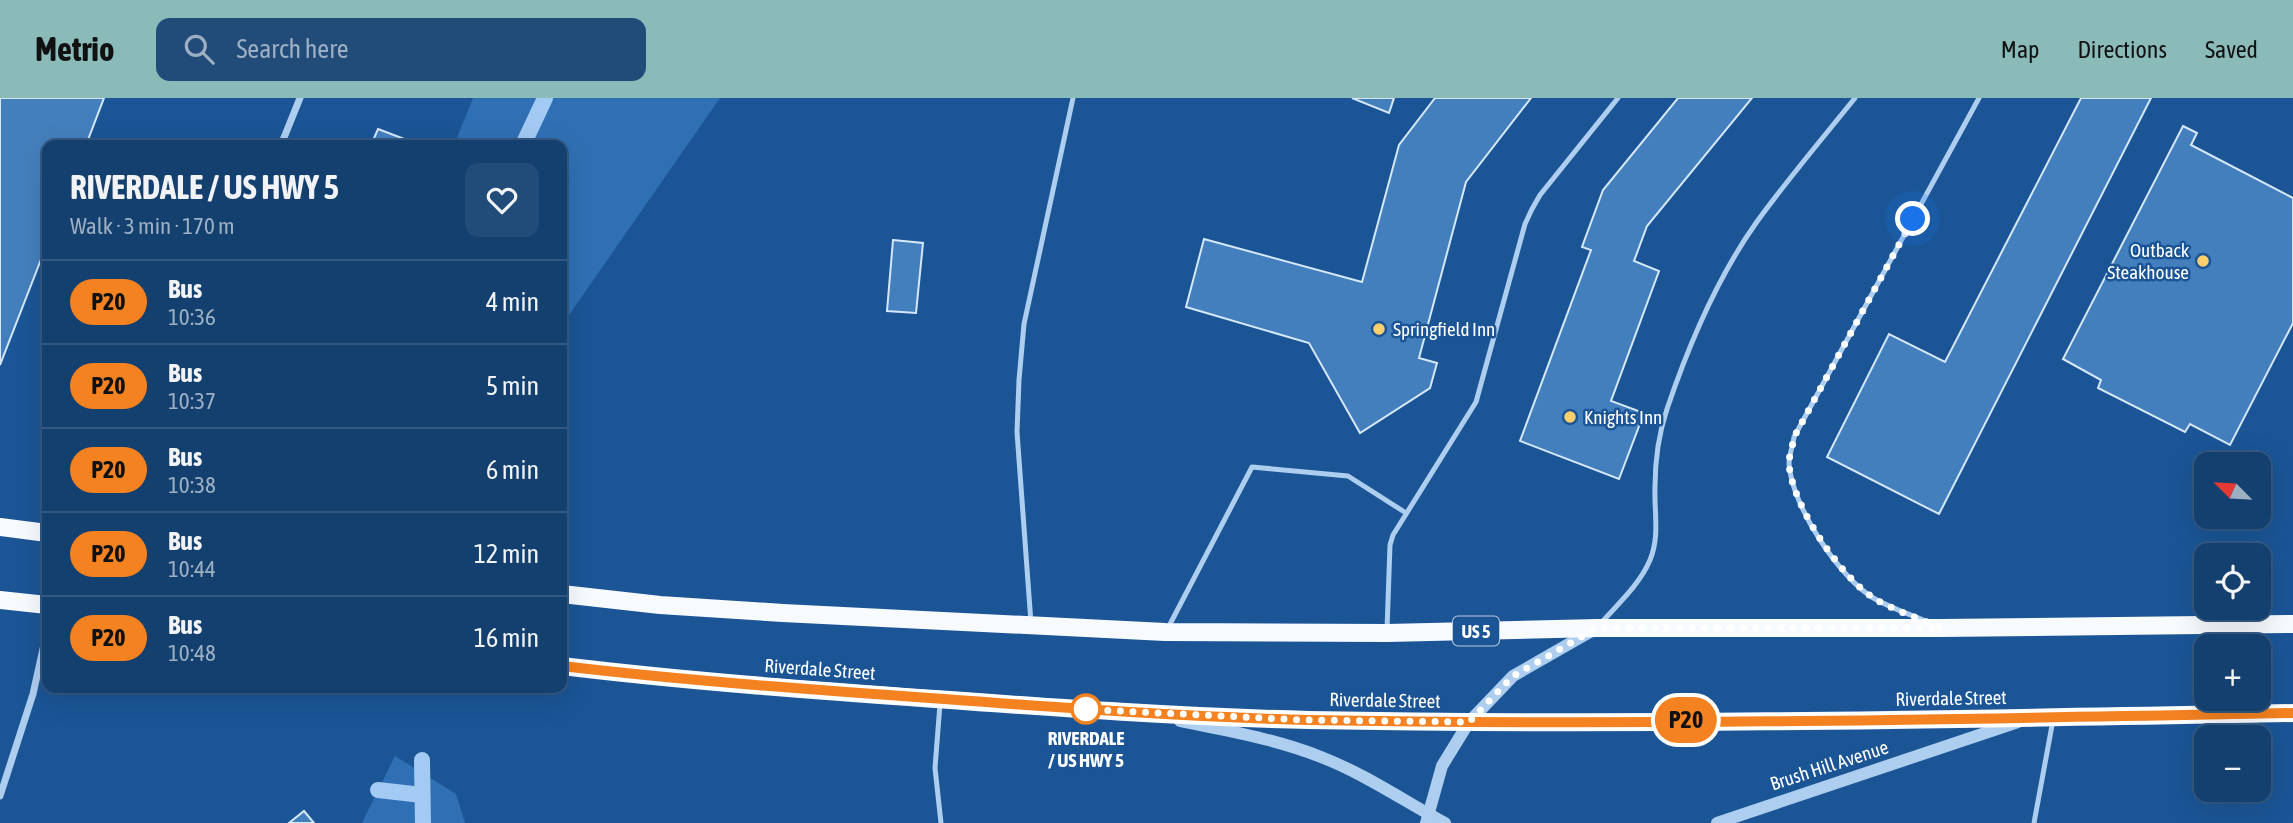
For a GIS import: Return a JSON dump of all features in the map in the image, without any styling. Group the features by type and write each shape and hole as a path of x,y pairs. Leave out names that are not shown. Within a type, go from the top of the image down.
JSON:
{"main road":[{"path":"0,527 42,532"},
{"name":"US 5","path":"567,595 687,607 1165,632 1387,633 1597,628 2293,624"},
{"path":"0,600 42,604"},
{"name":"Riverdale Street","path":"567,667 752,686 1131,712 1304,720 1469,722 2032,718 2293,713"}],"street":[{"path":"283,140 300,98"},
{"path":"1427,818 1442,766 1469,722 1513,676 1597,628"},
{"path":"0,796 33,694 42,654"},
{"path":"1131,712 1271,739 1322,757 1367,778 1427,818 1445,823"},
{"name":"Brush Hill Avenue","path":"1717,823 2032,718"}],"lane":[{"path":"1032,626 1017,432 1019,380 1024,324 1073,98"},
{"path":"1387,633 1390,545 1394,532 1476,402 1525,224 1540,195 1618,98"},
{"path":"1597,628 1639,579 1650,560 1656,534 1655,487 1658,454 1667,411 1693,341 1714,296 1756,222 1855,98"},
{"path":"1941,628 1874,598 1848,577 1811,524 1797,494 1789,463 1794,437 1979,98"},
{"path":"1165,632 1252,467 1348,476 1406,513"},
{"path":"941,699 935,768 941,823"},
{"path":"2034,823 2053,717"}],"shaded area":[{"path":"473,98 720,98 567,318 567,140 456,140"},
{"path":"395,756 456,794 465,823 362,823"}],"building":[{"path":"0,98 104,98 88,140 42,140 42,257 0,365"},
{"path":"1352,98 1394,98 1389,113"},
{"path":"1435,98 1531,98 1466,182 1419,358 1437,363 1430,388 1360,433 1309,343 1186,307 1204,239 1362,282 1399,145"},
{"path":"1678,98 1752,98 1647,226 1634,261 1659,271 1611,401 1644,413 1619,479 1520,441 1591,250 1582,247 1603,190"},
{"path":"2081,98 2151,98 1939,514 1827,457 1889,334 1945,362"},
{"name":"Outback Steakhouse","path":"2183,126 2197,133 2191,145 2293,198 2293,323 2230,445 2190,424 2185,432 2098,388 2101,380 2063,359"},
{"path":"378,129 407,140 373,140"},
{"path":"893,240 923,243 916,313 887,311"},
{"path":"304,811 314,823 289,823"}],"waterway":[{"path":"525,140 545,98"},
{"path":"422,760 423,823"},
{"path":"378,790 422,795"}],"bus line":[{"name":"P20","path":"567,667 752,686 1025,706 1304,720 1469,722 1918,719 2293,713"}],"place":[{"name":"Outback Steakhouse","path":"2203,261"},
{"name":"Springfield Inn","path":"1379,329"},
{"name":"Knights Inn","path":"1570,417"},
{"name":"RIVERDALE / US HWY 5","path":"1086,709"}],"route":[{"path":"1086,709 1078,709 1304,720 1469,722 1513,676 1597,628 1941,628 1874,598 1848,577 1811,524 1797,494 1789,463 1794,437 1913,219"}]}
